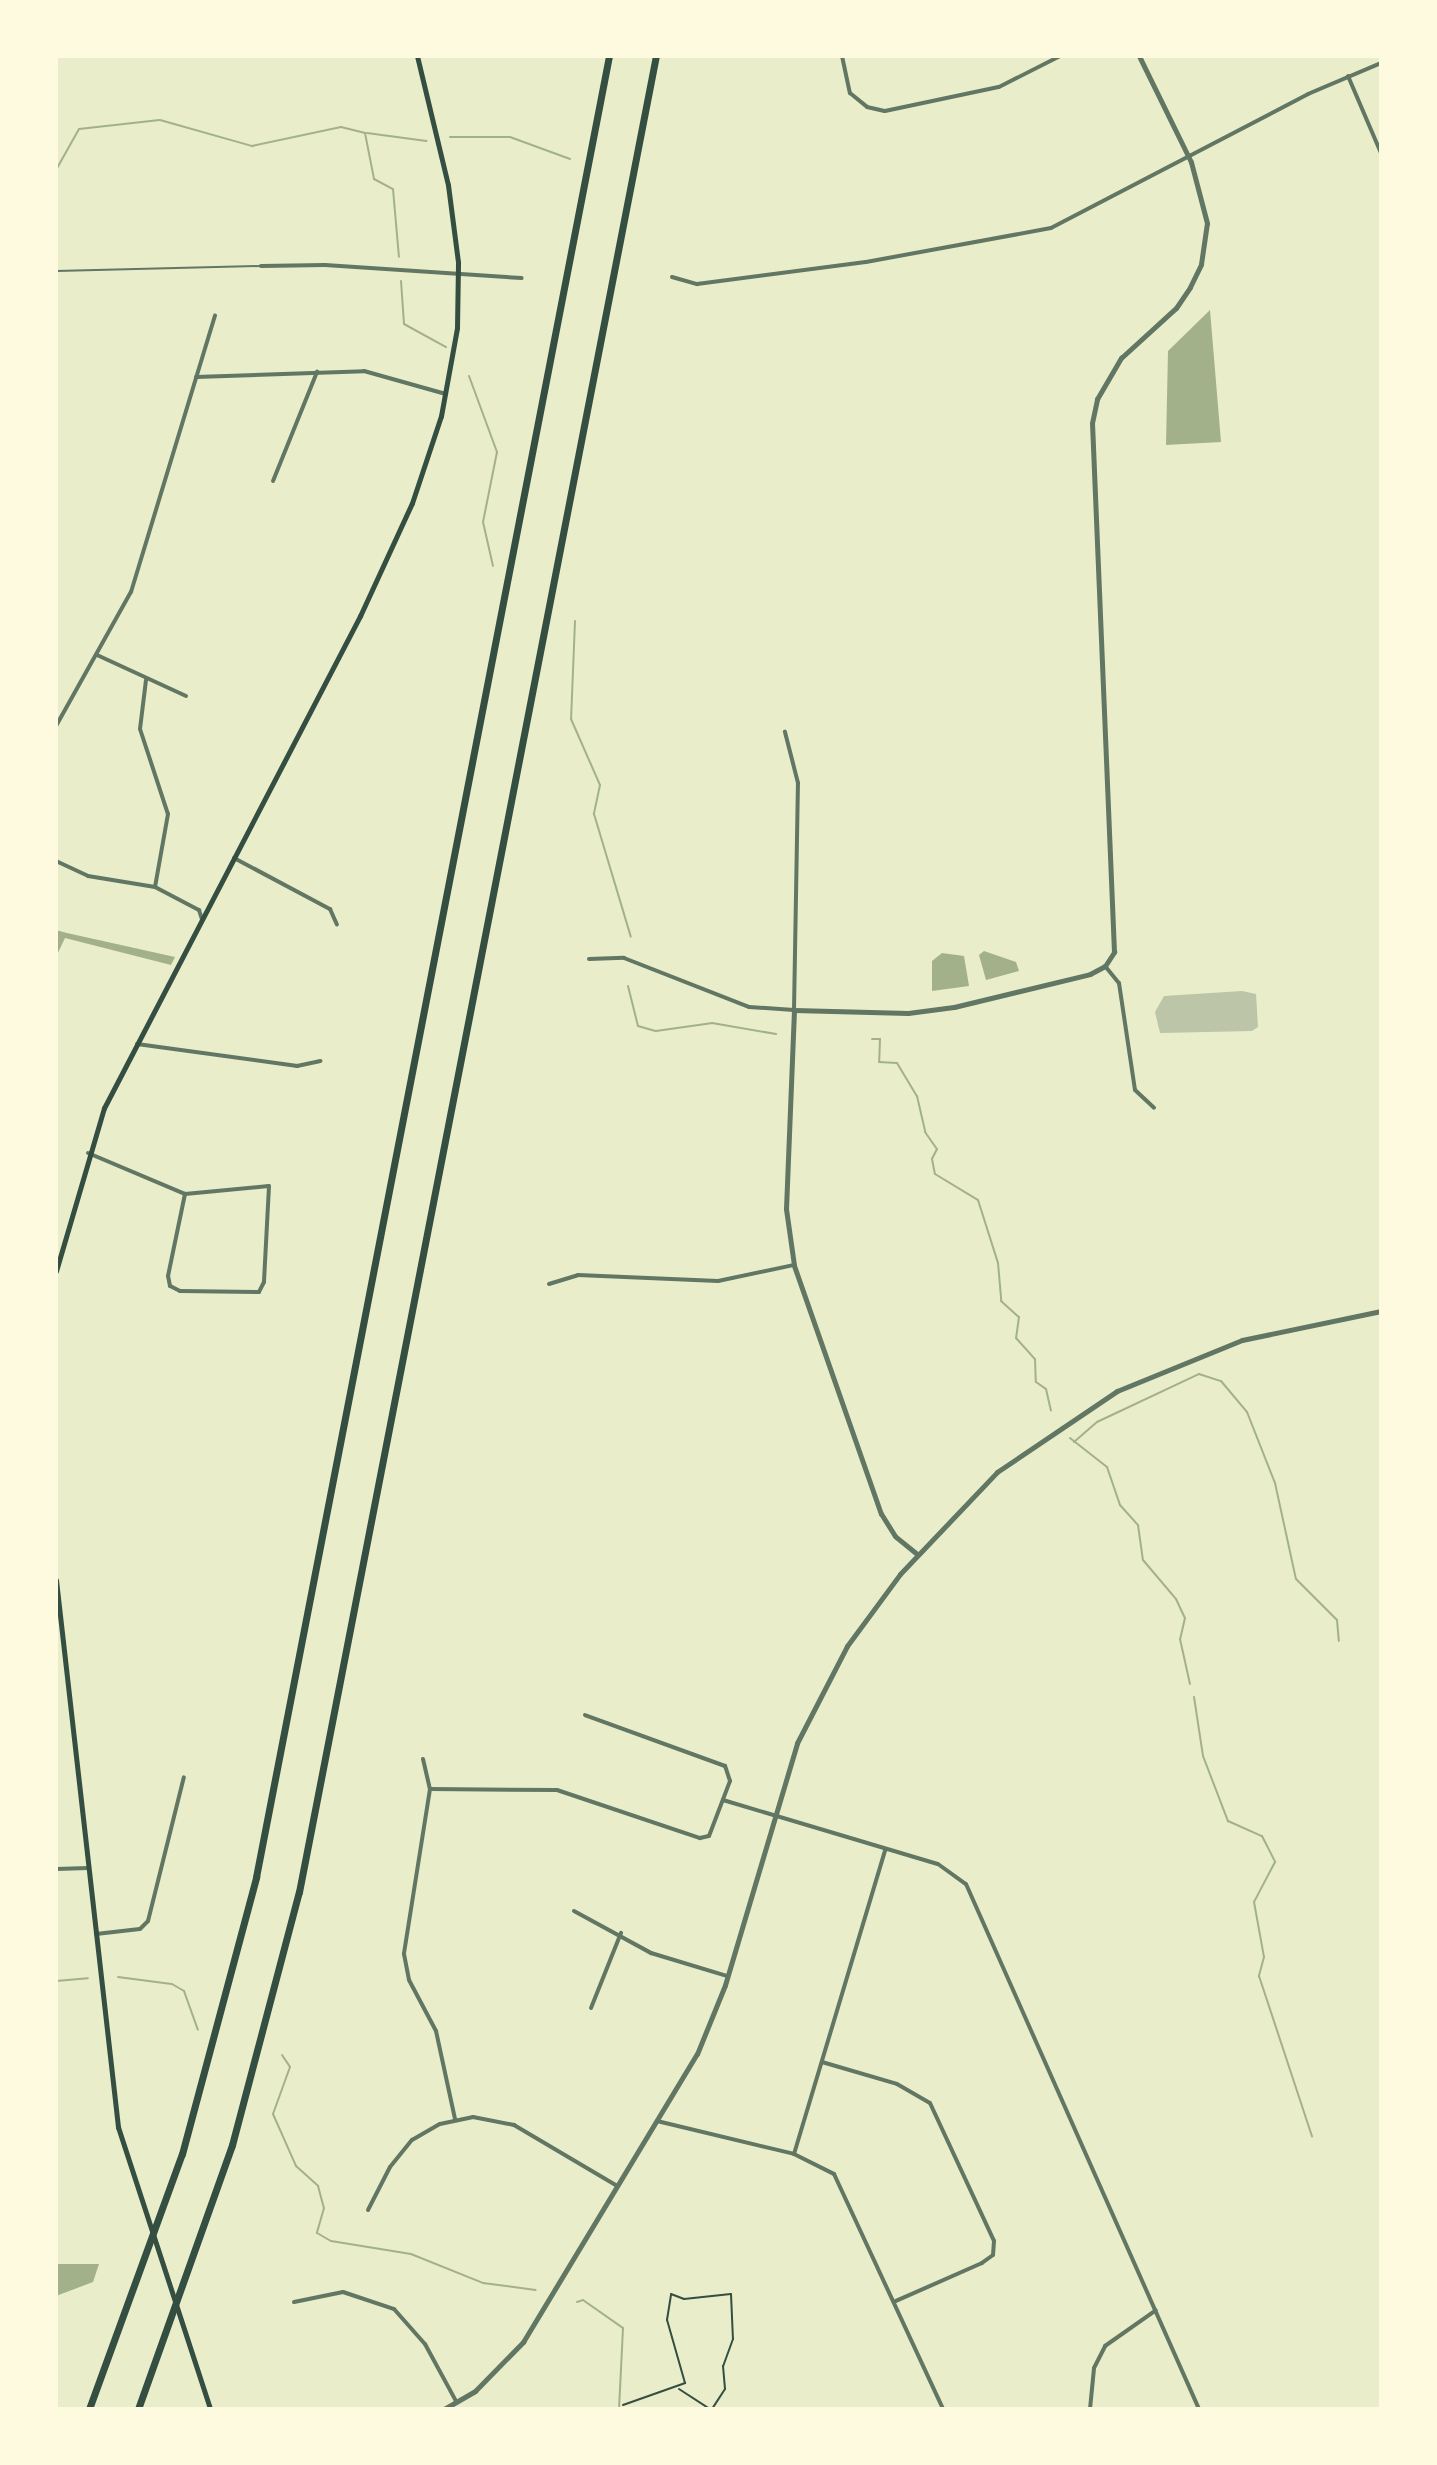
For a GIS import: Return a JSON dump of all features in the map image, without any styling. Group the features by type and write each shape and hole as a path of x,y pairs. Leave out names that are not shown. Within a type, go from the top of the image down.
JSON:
{"highway":[{"path":"89,2409 178,2166 256,1877 609,56"},
{"path":"138,2409 232,2145 304,1867 656,56"}],"main road":[{"path":"56,1271 88,1153 137,1044 397,540 446,394 458,273 448,185 417,56"},
{"path":"56,1580 118,2127 210,2409"}],"street":[{"path":"842,56 850,93 867,107 885,111 999,87 1060,56"},
{"path":"589,959 624,958 749,1007 931,1011 1090,974 1105,966 1114,952 1117,928 1092,423 1097,399 1121,358 1176,308 1201,264 1206,205 1189,157 1139,56"},
{"path":"672,277 697,284 1020,236 1064,223 1348,76 1381,63"},
{"path":"1348,76 1380,150"},
{"path":"261,266 522,278"},
{"path":"56,726 131,592 215,315"},
{"path":"273,481 317,372"},
{"path":"195,377 376,373 446,394"},
{"path":"97,655 186,696"},
{"path":"146,680 140,729 168,814 155,887"},
{"path":"785,732 798,783 786,1209 794,1265 881,1514 895,1536 917,1554"},
{"path":"234,858 330,909 337,925"},
{"path":"56,861 88,876 155,887 199,910 202,919"},
{"path":"1105,966 1119,983 1135,1090 1154,1108"},
{"path":"137,1044 297,1066 320,1061"},
{"path":"88,1153 185,1194 269,1186 264,1282 259,1292 180,1291 170,1286 168,1276 185,1194"},
{"path":"549,1284 578,1275 718,1281 794,1265"},
{"path":"444,2409 457,2403 523,2342 697,2054 727,1976 797,1743 847,1646 917,1554 997,1472 1117,1391 1242,1340 1381,1311"},
{"path":"430,1789 557,1790 706,1838 723,1800 729,1770 585,1715"},
{"path":"423,1759 430,1789 404,1954 409,1980 436,2031 455,2119"},
{"path":"96,1934 140,1929 148,1921 184,1777"},
{"path":"723,1800 938,1864 966,1884 1199,2409"},
{"path":"794,2154 885,1850"},
{"path":"56,1869 88,1868"},
{"path":"574,1911 589,1923 621,1933 651,1953 727,1976"},
{"path":"591,2008 621,1933"},
{"path":"822,2062 897,2084 930,2103 994,2241 993,2255 982,2263 896,2301"},
{"path":"368,2210 404,2147 431,2128 455,2119 505,2121 617,2186"},
{"path":"657,2121 794,2154 818,2163 845,2188 943,2409"},
{"path":"294,2302 343,2292 394,2309 425,2344 457,2403"},
{"path":"1090,2409 1094,2368 1105,2346 1156,2310"}],"lane":[{"path":"56,271 261,266"}],"path":[{"path":"623,2405 654,2391 678,2388 685,2383 667,2320 671,2294 684,2299 731,2294 733,2339 723,2366 725,2389 711,2409 678,2388"}],"shaded area":[{"path":"1210,310 1221,442 1166,445 1168,351"},
{"path":"56,930 175,957 171,965 65,938 56,957"},
{"path":"984,951 1016,962 1019,971 986,980 979,955"},
{"path":"942,953 964,956 969,986 932,991 932,961"},
{"path":"56,2264 99,2264 93,2282 56,2296"}],"building":[{"path":"1242,991 1256,994 1258,1027 1252,1031 1160,1033 1155,1012 1164,996"}],"waterway":[{"path":"56,170 79,129 160,120 252,146 341,127 365,133 374,179 393,189 399,257"},
{"path":"367,133 426,141"},
{"path":"450,137 510,137 570,159"},
{"path":"401,281 404,324 446,347"},
{"path":"469,376 497,452 483,522 493,566"},
{"path":"575,621 571,719 600,785 594,814 631,937"},
{"path":"628,986 638,1026 656,1031 712,1023 776,1034"},
{"path":"872,1039 880,1039 879,1062 897,1063 917,1096 925,1132 937,1149 932,1159 935,1174 978,1200 998,1263 1001,1301 1019,1317 1016,1338 1035,1359 1036,1382 1046,1389 1051,1410"},
{"path":"1074,1442 1097,1422 1199,1374 1221,1381 1247,1412 1275,1483 1296,1579 1337,1620 1339,1641"},
{"path":"1070,1438 1107,1467 1120,1505 1138,1525 1143,1560 1176,1599 1185,1618 1180,1639 1190,1684"},
{"path":"1194,1697 1203,1756 1228,1821 1262,1836 1275,1862 1254,1902 1264,1957 1259,1976 1312,2136"},
{"path":"118,1977 172,1984 184,1991 198,2030"},
{"path":"56,1981 88,1978"},
{"path":"282,2055 290,2067 273,2114 296,2166 318,2186 324,2208 317,2233 331,2241 411,2254 483,2283 536,2290"},
{"path":"577,2302 583,2300 623,2328 619,2409"}]}
